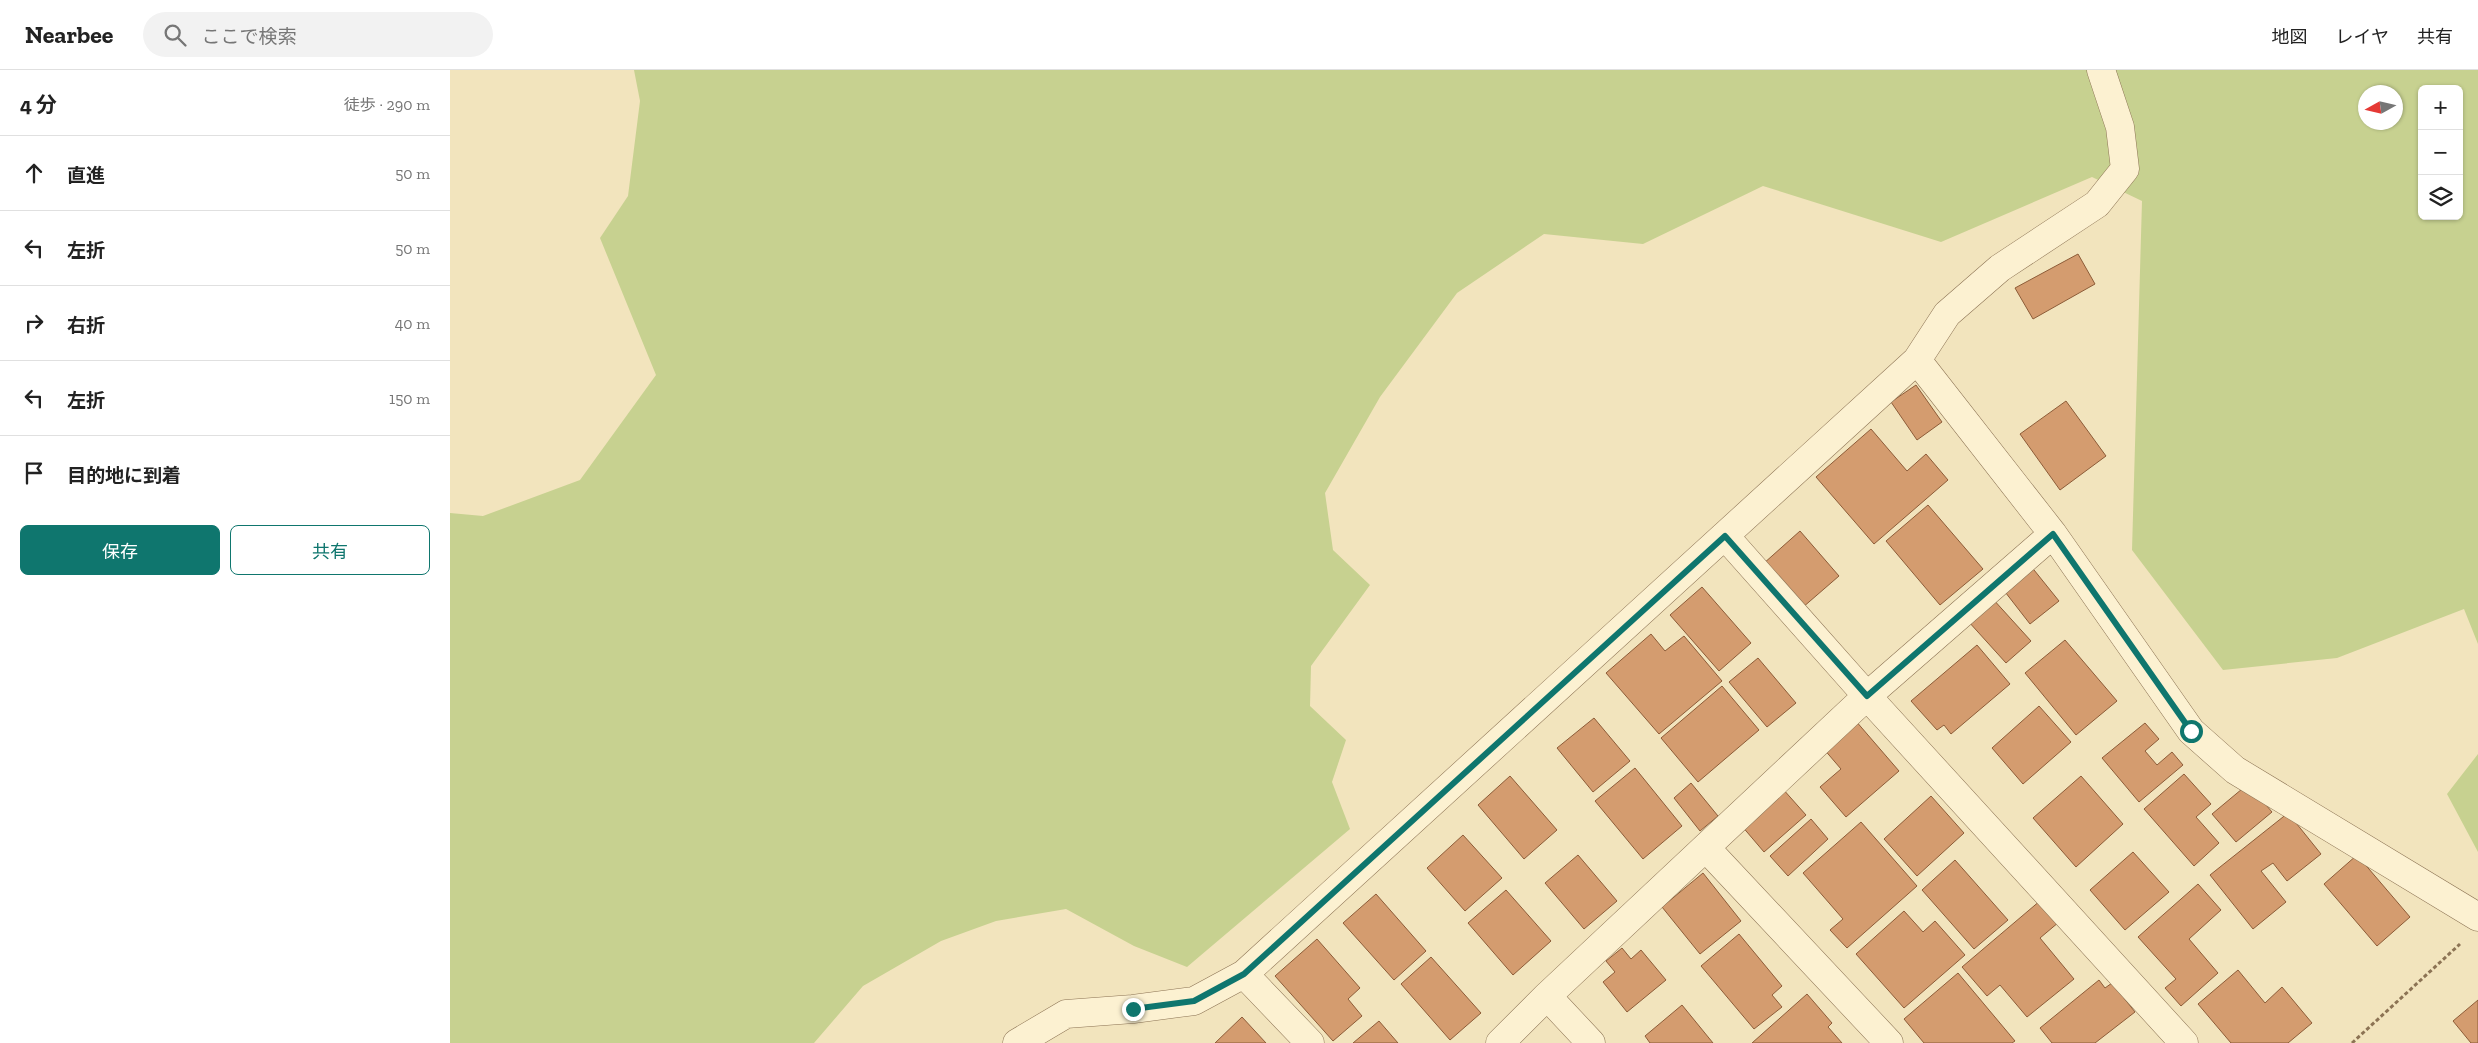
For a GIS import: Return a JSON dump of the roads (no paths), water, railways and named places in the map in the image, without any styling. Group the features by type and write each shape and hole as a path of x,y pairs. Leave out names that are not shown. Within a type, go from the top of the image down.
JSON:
{"street":[{"path":"1017,1043 1066,1014 1133,1009 1194,1001 1244,974 1917,360 1947,314 2000,268 2097,204 2124,168 2120,127 2101,70"},
{"path":"1917,360 2053,534 2191,731 2235,770 2478,917"},
{"path":"1500,1043 1547,996 1867,696 2053,534"},
{"path":"1725,536 1867,696 2184,1043"},
{"path":"1706,848 1889,1043"},
{"path":"1244,974 1310,1043"},
{"path":"1547,996 1591,1043"}]}
